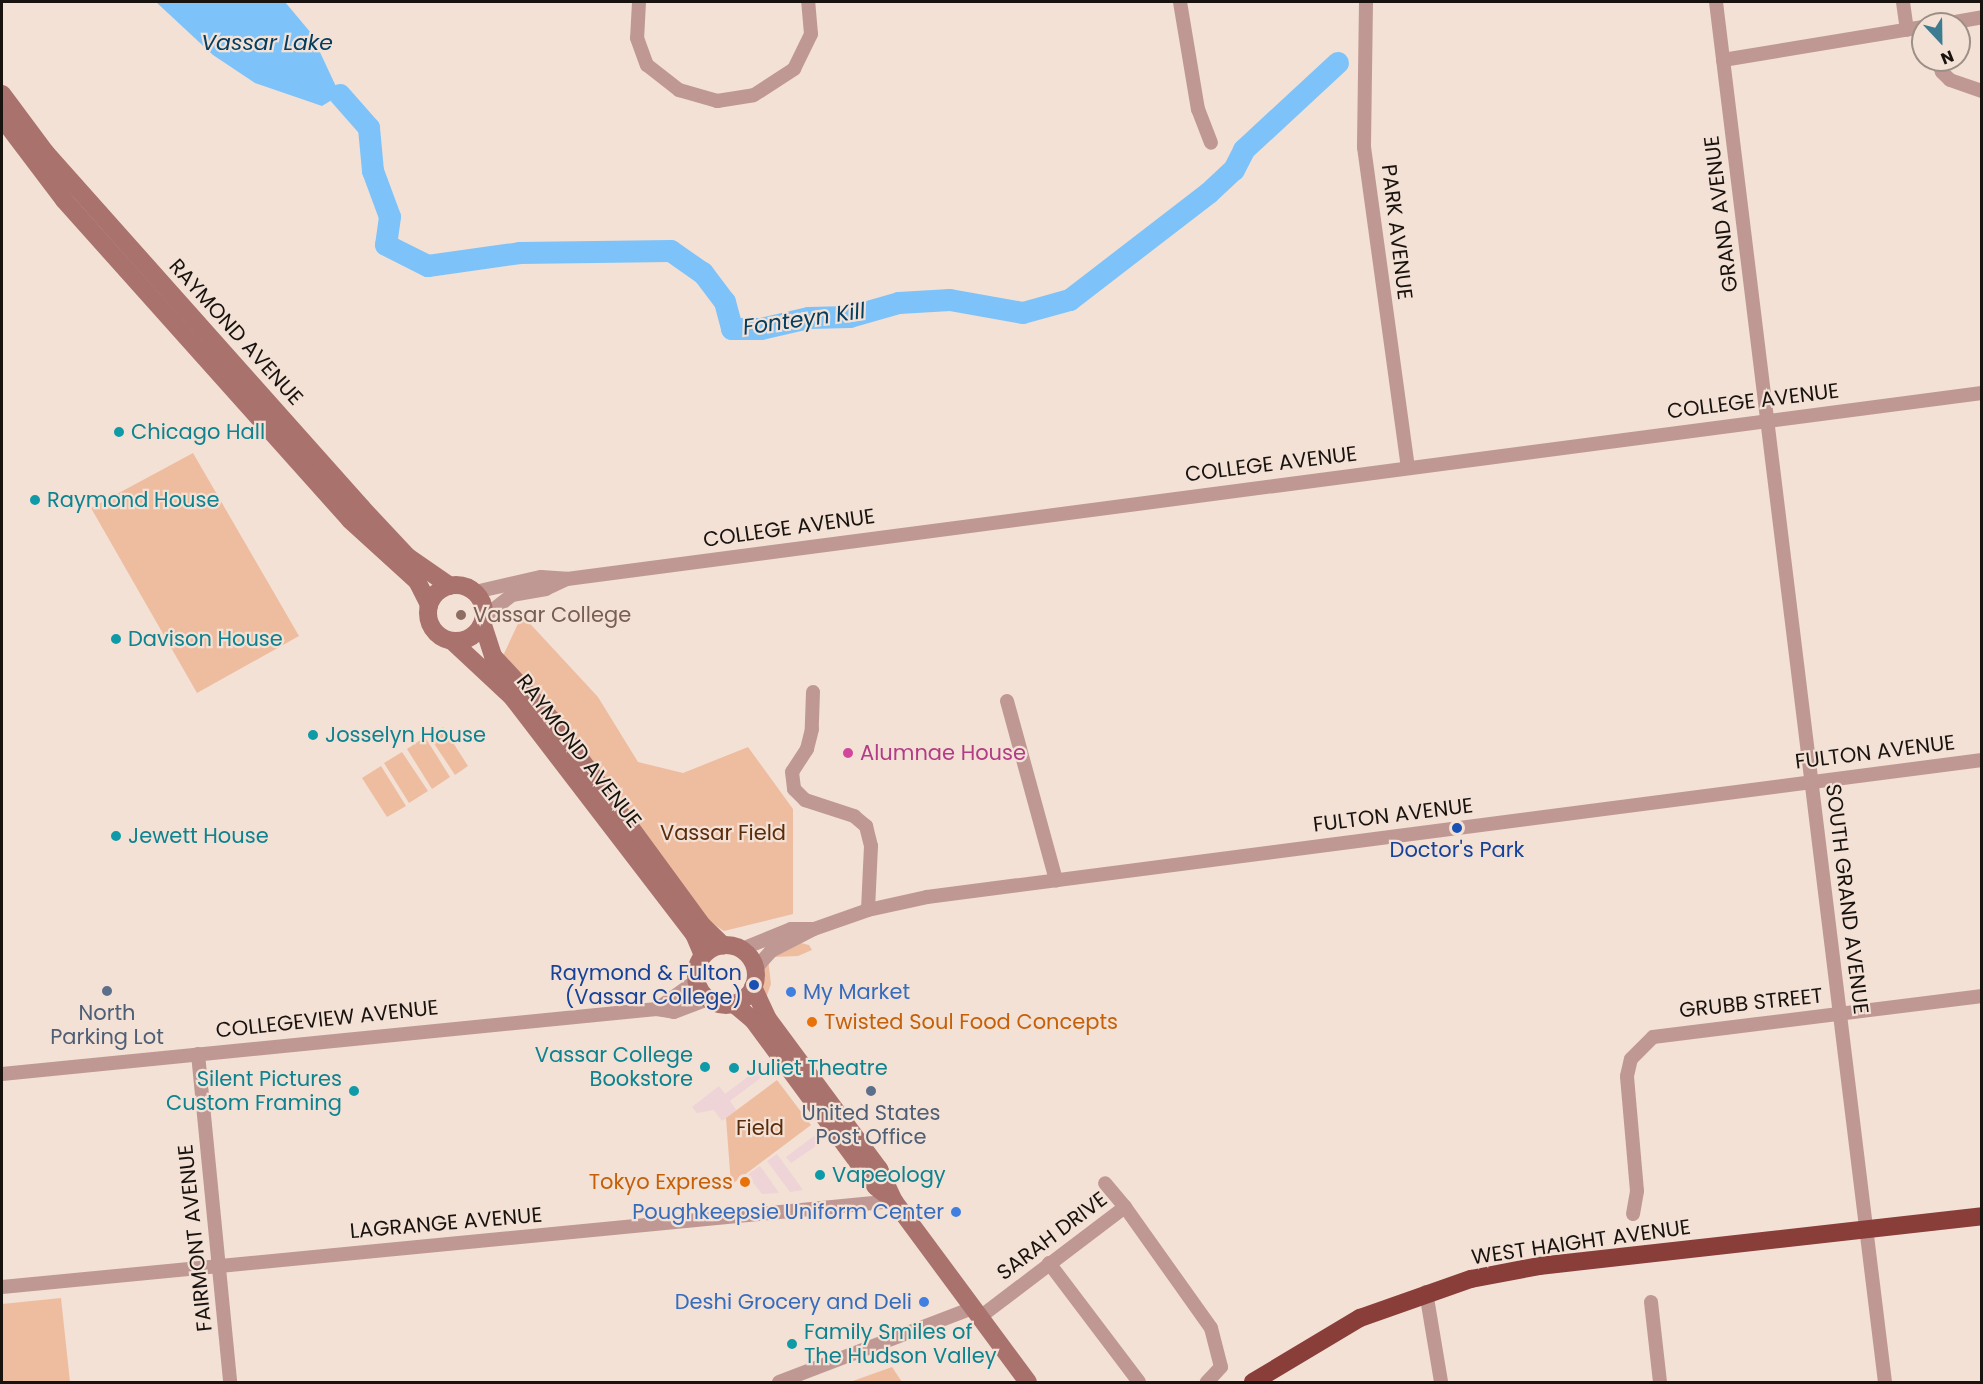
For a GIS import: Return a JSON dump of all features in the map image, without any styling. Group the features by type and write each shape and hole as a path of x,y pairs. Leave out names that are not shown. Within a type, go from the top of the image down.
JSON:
{"highway":[{"name":"WEST HAIGHT AVENUE","path":"1253,1383 1340,1329 1426,1292 1539,1266 1982,1216"}],"main road":[{"name":"RAYMOND AVENUE","path":"2,94 46,153 362,508 408,556 450,586"},
{"name":"RAYMOND AVENUE","path":"2,118 64,200 350,520 417,581 429,605"},
{"path":"450,586 463,586 475,592 484,620 470,638 452,641 432,628 429,605 441,590 450,586"},
{"name":"RAYMOND AVENUE","path":"484,620 493,656 552,720 703,926 723,945"},
{"name":"RAYMOND AVENUE","path":"452,641 512,698 694,934 703,955"},
{"path":"894,1201 876,1187 753,1020 734,1004 708,999 696,981 697,967 703,955 723,945 742,949 768,1019 879,1169 894,1201 1028,1383"},
{"path":"734,1004 754,978"}],"street":[{"path":"639,2 637,38 647,65 679,90 717,101 754,95 794,69 811,34 808,2"},
{"path":"1180,2 1198,109 1211,143"},
{"name":"PARK AVENUE","path":"1366,2 1365,147 1408,468"},
{"name":"GRAND AVENUE","path":"1716,2 1767,421"},
{"path":"1903,2 1907,30"},
{"path":"1723,60 1911,29"},
{"path":"1942,72 1950,80 1982,91"},
{"name":"COLLEGE AVENUE","path":"475,592 542,577 567,579 1982,393"},
{"name":"SOUTH GRAND AVENUE","path":"1767,421 1885,1383"},
{"name":"COLLEGE AVENUE","path":"484,620 512,595 546,589 567,579"},
{"path":"813,692 812,729 807,748 792,772 794,789 805,800 854,816 866,826 871,846 868,910"},
{"path":"1007,700 1056,880"},
{"name":"FULTON AVENUE","path":"754,978 771,951 814,930 868,910 927,897 1982,760"},
{"name":"FULTON AVENUE","path":"742,949 791,929 814,930"},
{"path":"657,1009 696,981"},
{"name":"GRUBB STREET","path":"1633,1214 1637,1191 1627,1076 1631,1059 1642,1046 1668,1033 1982,996"},
{"name":"COLLEGEVIEW AVENUE","path":"2,1074 436,1028 657,1009 674,1012 708,999"},
{"name":"FAIRMONT AVENUE","path":"198,1054 230,1383"},
{"name":"SARAH DRIVE","path":"779,1383 976,1313 1125,1207 1105,1183"},
{"name":"LAGRANGE AVENUE","path":"2,1287 894,1201"},
{"path":"1125,1207 1211,1328 1221,1367 1207,1383"},
{"path":"1049,1263 1139,1383"},
{"path":"1426,1292 1441,1383"},
{"path":"1651,1302 1660,1383"}],"shaded area":[{"path":"762,1066 767,1073 730,1101 737,1111 722,1121 714,1110 697,1113 692,1107 719,1086 725,1094"},
{"path":"814,1136 819,1144 791,1163 786,1157"},
{"path":"777,1154 803,1190 790,1192 767,1161"},
{"path":"760,1166 779,1193 762,1194 747,1175"}],"green space":[{"path":"193,453 299,636 197,693 91,508"},
{"name":"Vassar Field","path":"522,615 598,697 638,762 683,773 748,747 793,809 793,914 724,931 695,912 502,658"},
{"path":"443,727 468,766 455,775 429,736"},
{"path":"425,737 450,777 432,789 407,749"},
{"path":"402,752 428,791 409,803 384,763"},
{"path":"381,766 406,806 387,817 362,778"},
{"path":"801,943 809,945 812,950 798,956 774,957"},
{"path":"768,959 771,984 766,998 755,980"},
{"name":"Field","path":"777,1080 811,1125 731,1185 726,1118"},
{"path":"61,1298 70,1382 2,1382 2,1304"},
{"path":"892,1367 902,1382 850,1382"}],"water":[{"name":"Vassar Lake","path":"156,2 285,2 311,33 340,95 322,106 255,83 213,55"}],"waterway":[{"name":"Fonteyn Kill","path":"340,95 369,128 373,171 390,217 386,245 428,266 520,253 671,251 703,273 725,302 732,329 761,329 809,318 850,317 899,303 950,300 1023,313 1070,300 1209,193 1234,170 1244,150 1338,63"}],"place":[{"name":"Chicago Hall","path":"119,432"},
{"name":"Raymond House","path":"35,500"},
{"name":"Vassar College","path":"461,615"},
{"name":"Davison House","path":"116,639"},
{"name":"Josselyn House","path":"313,735"},
{"name":"Alumnae House","path":"848,753"},
{"name":"Doctor's Park","path":"1457,828"},
{"name":"Jewett House","path":"116,836"},
{"name":"Raymond & Fulton (Vassar College)","path":"754,985"},
{"name":"North Parking Lot","path":"107,991"},
{"name":"My Market","path":"791,992"},
{"name":"Twisted Soul Food Concepts","path":"812,1022"},
{"name":"Vassar College Bookstore","path":"705,1067"},
{"name":"Juliet Theatre","path":"734,1068"},
{"name":"Silent Pictures Custom Framing","path":"354,1091"},
{"name":"United States Post Office","path":"871,1091"},
{"name":"Vapeology","path":"820,1175"},
{"name":"Tokyo Express","path":"745,1182"},
{"name":"Poughkeepsie Uniform Center","path":"956,1212"},
{"name":"Deshi Grocery and Deli","path":"924,1302"},
{"name":"Family Smiles of The Hudson Valley","path":"792,1344"}]}
